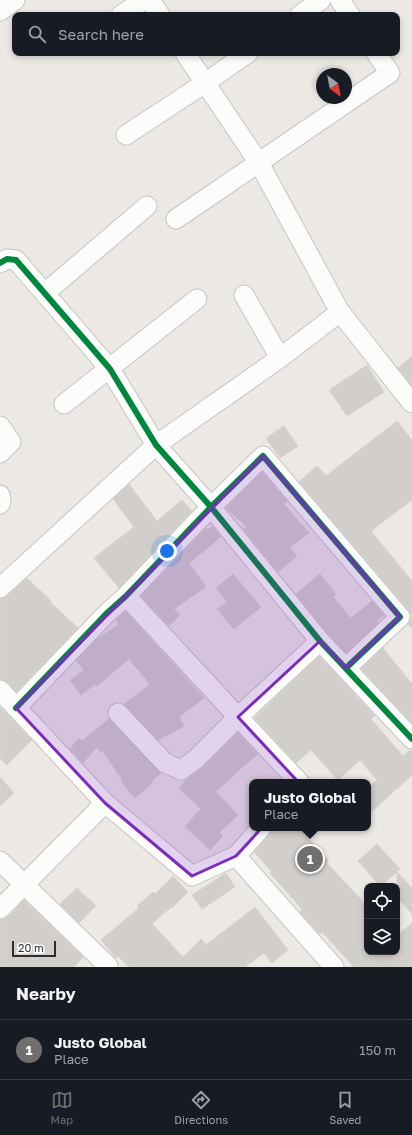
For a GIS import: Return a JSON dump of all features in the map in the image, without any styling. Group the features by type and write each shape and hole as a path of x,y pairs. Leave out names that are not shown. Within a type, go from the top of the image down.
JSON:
{"street":[{"path":"0,12 15,0"},
{"path":"126,12 144,0"},
{"path":"150,0 158,12"},
{"path":"304,12 321,0"},
{"path":"340,0 348,12"},
{"path":"187,56 259,163 340,312 412,403"},
{"path":"126,135 206,83 244,56"},
{"path":"176,219 390,73 378,56"},
{"path":"45,294 147,206"},
{"path":"0,263 7,259 16,260 110,370 156,445 211,507 320,641 412,739"},
{"path":"244,295 280,358"},
{"path":"64,404 110,370 197,298"},
{"path":"0,588 156,445 280,358 340,312"},
{"path":"0,426 11,442 0,453"},
{"path":"16,708 106,614 126,596 211,507 263,456 400,617 346,668"},
{"path":"0,495 0,504"},
{"path":"126,596 296,779"},
{"path":"118,713 165,763 181,770 196,759 238,717 320,641"},
{"path":"0,690 105,803 192,876 236,856 258,831"},
{"path":"0,909 105,803"},
{"path":"236,856 334,967"},
{"path":"0,861 108,966"}],"highlighted area":[{"path":"263,456 400,617 346,668 320,641 238,717 301,785 236,856 192,876 105,803 16,708"}],"building":[{"path":"412,356 412,385 398,368"},
{"path":"367,365 384,392 347,416 329,390"},
{"path":"397,421 412,440 412,500 371,531 412,581 412,628 408,624 411,620 411,615 408,610 299,482 317,466 326,476"},
{"path":"284,426 298,446 280,458 266,438"},
{"path":"262,472 287,501 284,504 309,533 290,547 297,556 278,572 243,529 247,527 226,508"},
{"path":"129,484 157,521 182,500 192,511 119,588 94,558 134,527 113,499"},
{"path":"212,526 221,537 189,563 206,587 174,609 180,615 169,626 141,596 206,528 208,530"},
{"path":"233,574 261,607 234,629 217,609 227,602 216,588"},
{"path":"320,574 336,594 333,597 351,618 372,601 384,615 376,621 378,623 346,653 328,634 296,594"},
{"path":"27,578 78,628 16,692 8,682 0,679 0,599 7,596"},
{"path":"125,611 204,698 179,717 184,726 158,740 124,704 149,685 149,683 129,659 97,686 95,684 81,695 70,680 84,670 76,661 96,640 119,624 116,620"},
{"path":"383,648 412,684 412,723 361,669"},
{"path":"319,656 375,716 371,719 403,756 412,750 412,775 371,812 371,785 377,780 360,760 339,779 337,779 311,750 296,763 254,718"},
{"path":"0,707 32,740 7,765 0,758"},
{"path":"109,719 161,773 135,798 121,782 123,781 102,750 100,752 97,747 83,763 70,749 79,738 82,741"},
{"path":"238,733 258,754 216,792 238,815 219,833 223,836 210,850 185,826 201,809 179,788 187,779 204,767"},
{"path":"0,777 14,793 0,806"},
{"path":"271,831 313,831 307,837 329,861 327,863 364,903 364,955 400,955 400,933 412,923 412,967 354,967 322,932 320,934 300,912 302,909 270,873 272,872 254,852"},
{"path":"377,844 400,869 384,883 377,883 358,861"},
{"path":"397,872 412,888 412,914 400,900 400,883 397,883"},
{"path":"226,873 235,887 202,909 192,895"},
{"path":"173,876 188,892 172,908 171,907 152,924 183,957 201,939 206,945 255,907 288,950 272,963 264,953 245,967 129,967 118,956 116,958 101,940 139,908 137,906 153,892 155,894"},
{"path":"77,888 96,906 79,923 60,904"},
{"path":"24,900 83,957 74,967 0,967 0,920 8,917"}],"cycle path":[{"path":"0,263 7,259 16,260 110,369 156,445 211,507 320,641 412,739"},
{"path":"16,708 106,614 126,596 211,507 263,456 400,617 346,668"}],"place":[{"name":"Justo Global","path":"310,859"}]}
